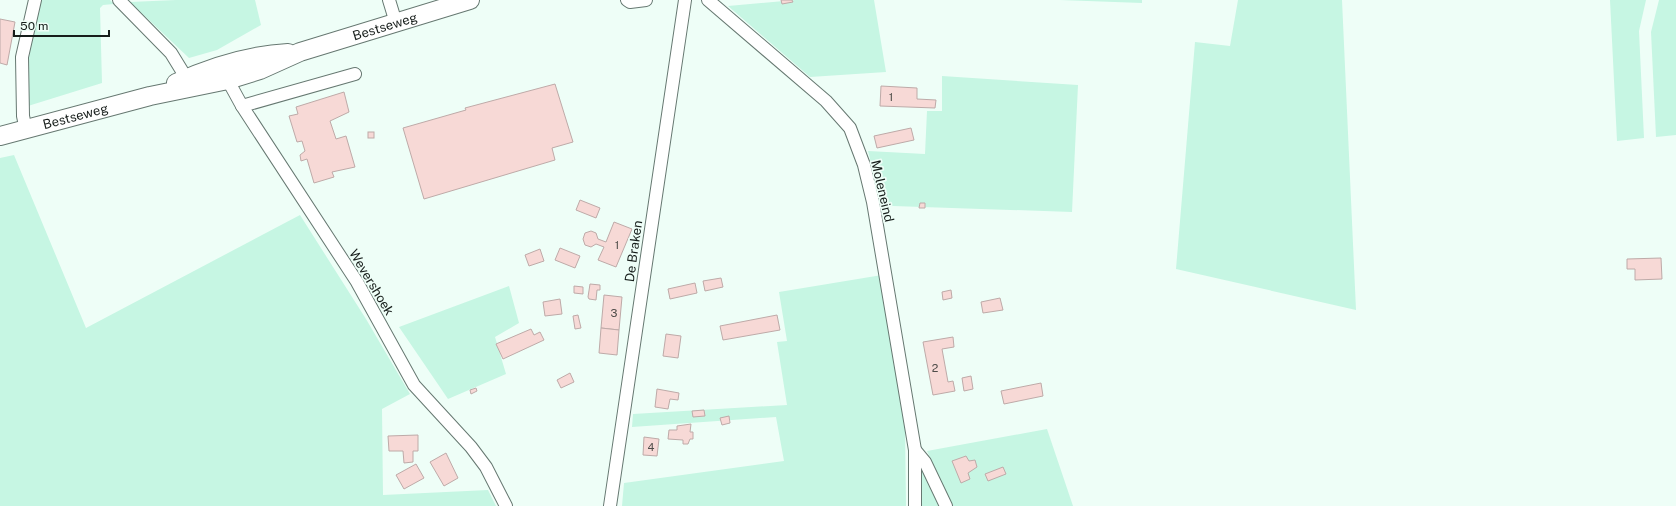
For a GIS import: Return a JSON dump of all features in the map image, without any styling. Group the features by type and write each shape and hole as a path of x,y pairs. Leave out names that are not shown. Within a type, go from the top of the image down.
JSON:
{"main road":[{"name":"Bestseweg","path":"0,136 150,96 224,73 260,70 300,52 470,0"}],"street":[{"path":"26,130 23,116 22,56 35,0"},
{"path":"119,0 171,53 190,83"},
{"path":"389,0 396,22"},
{"path":"627,0 630,2 646,0"},
{"name":"De Braken","path":"610,506 684,0"},
{"name":"Moleneind","path":"708,0 826,101 850,128 864,165 873,202 915,450 915,506"},
{"name":"Wevershoek","path":"224,73 242,106 357,282 414,385 479,457 486,467 506,506"},
{"path":"242,106 354,74"},
{"name":"Moleneind","path":"915,450 926,462 946,506"}],"green space":[{"path":"38,0 110,0 114,4 103,5 100,8 102,83 28,106 30,52"},
{"path":"176,0 255,0 261,25 217,50 189,58 130,2"},
{"path":"795,0 874,0 886,72 810,77 728,6"},
{"path":"1060,0 1142,0 1142,3"},
{"path":"1238,0 1342,0 1356,310 1176,269 1195,42 1230,46"},
{"path":"1610,0 1646,0 1639,31 1644,138 1617,141"},
{"path":"1659,0 1676,0 1676,135 1656,137 1651,32"},
{"path":"942,76 1078,85 1072,212 893,206 882,207 868,151 925,154 927,111 942,111"},
{"path":"14,155 86,328 300,215 366,319 410,394 382,409 383,495 488,490 496,506 0,506 0,158"},
{"path":"882,275 905,428 906,506 622,506 624,483 784,461 776,417 632,427 633,414 787,405 777,342 787,341 779,292"},
{"path":"509,286 519,323 495,337 506,374 448,399 399,327"},
{"path":"1047,429 1073,506 953,506 927,451"},
{"path":"923,472 940,506 920,506"}],"building":[{"path":"781,0 792,0 793,2 782,4"},
{"path":"0,19 15,22 7,65 0,63"},
{"path":"555,84 573,142 552,148 555,160 424,199 403,128 466,110 465,108"},
{"path":"881,86 917,88 917,99 936,100 935,108 880,106"},
{"path":"344,92 349,112 330,121 336,139 346,136 355,167 332,172 334,177 314,183 307,159 301,161 300,155 305,151 302,141 297,142 289,116 298,114 296,107"},
{"path":"911,128 914,140 877,148 874,136"},
{"path":"368,132 374,132 374,138 368,138"},
{"path":"580,200 600,208 596,218 576,210"},
{"path":"920,203 925,203 925,208 919,208"},
{"path":"614,222 632,229 616,267 598,260 604,247 596,244 591,247 585,245 583,239 585,233 591,231 596,233 598,239 606,242"},
{"path":"560,248 580,256 575,268 555,260"},
{"path":"540,249 544,261 529,266 525,255"},
{"path":"1661,258 1662,279 1635,280 1635,269 1627,269 1627,259"},
{"path":"721,278 723,287 705,291 703,281"},
{"path":"695,283 697,293 670,299 668,289"},
{"path":"590,284 600,285 600,290 597,290 596,300 589,299 588,297"},
{"path":"574,286 583,287 583,294 574,293"},
{"path":"951,290 952,298 943,300 942,292"},
{"path":"604,295 622,297 619,330 601,328"},
{"path":"1000,298 1003,310 983,313 981,302"},
{"path":"560,299 562,314 545,316 543,302"},
{"path":"578,315 581,328 575,329 573,316"},
{"path":"777,315 780,330 723,340 720,326"},
{"path":"601,328 619,330 617,355 599,353"},
{"path":"531,329 534,335 540,332 544,340 503,359 496,344"},
{"path":"666,334 681,336 678,358 663,356"},
{"path":"953,337 954,347 942,349 948,382 953,381 955,391 933,395 923,342"},
{"path":"570,373 574,382 561,388 557,380"},
{"path":"971,376 973,389 964,391 962,378"},
{"path":"1041,383 1043,396 1004,404 1001,391"},
{"path":"476,388 477,391 471,394 470,390"},
{"path":"657,389 679,393 678,400 670,399 668,409 655,407"},
{"path":"704,410 705,416 693,417 692,411"},
{"path":"729,416 730,423 722,425 720,418"},
{"path":"691,424 690,432 693,432 693,439 690,439 688,444 683,444 683,440 668,439 669,430 677,430 677,426"},
{"path":"418,435 418,451 413,451 413,462 404,463 403,451 389,451 388,436"},
{"path":"644,437 659,439 657,456 643,455"},
{"path":"446,453 458,478 444,486 430,462"},
{"path":"966,456 969,461 975,460 977,467 968,473 970,479 961,483 952,461"},
{"path":"416,464 424,478 404,489 396,475"},
{"path":"1003,467 1006,474 988,481 985,474"}]}
